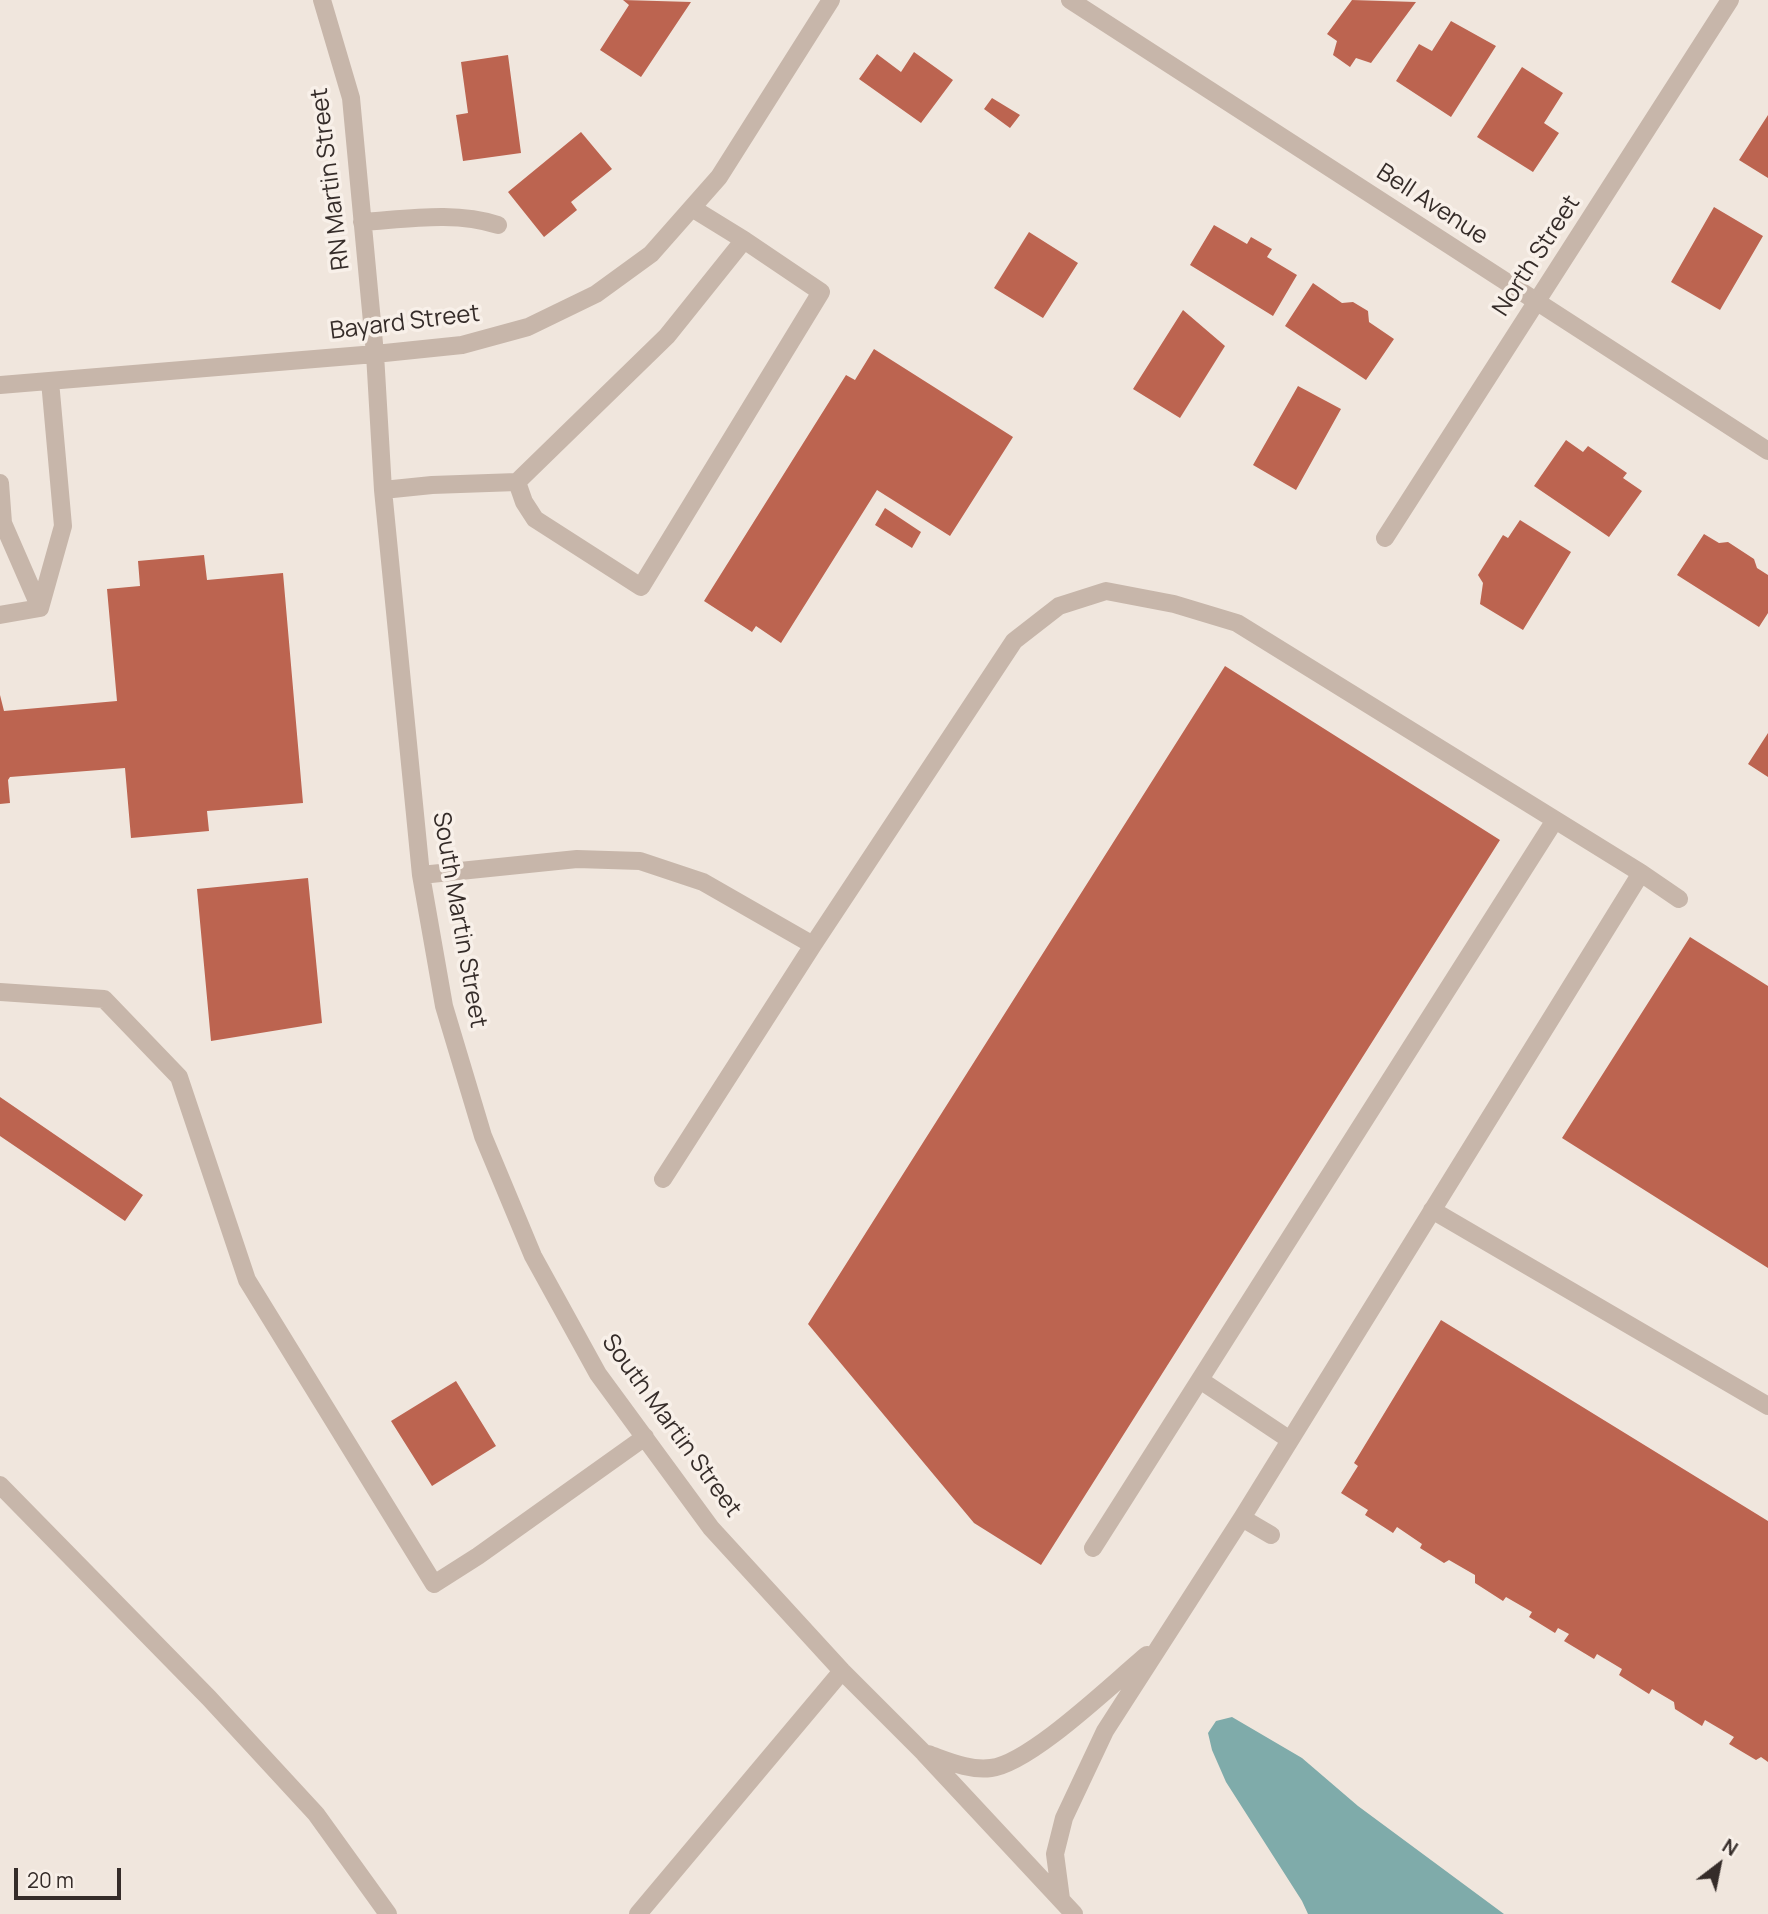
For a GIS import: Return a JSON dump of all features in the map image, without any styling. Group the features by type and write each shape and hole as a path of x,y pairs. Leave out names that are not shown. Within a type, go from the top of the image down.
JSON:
{"street":[{"name":"RN Martin Street","path":"322,0 351,98 375,354"},
{"name":"Bayard Street","path":"0,385 462,345 528,327 596,294 651,254 719,177 831,0"},
{"name":"Bell Avenue","path":"1070,0 1768,451"},
{"name":"North Street","path":"1385,538 1730,0"},
{"path":"517,482 524,502 535,519 641,587 821,292 692,208"},
{"path":"362,222 430,217 475,218 498,225"},
{"path":"383,490 517,482 667,337 744,240"},
{"name":"South Martin Street","path":"375,354 383,490 421,875 444,1006 483,1136 533,1256 598,1374 711,1528 842,1671 924,1753 1074,1914"},
{"path":"40,608 63,526 50,381"},
{"path":"0,483 3,523 40,608"},
{"path":"663,1179 813,945 1014,641 1059,606 1106,591 1174,604 1237,623 1679,899"},
{"path":"0,615 40,608"},
{"path":"1093,1548 1555,820"},
{"path":"421,875 577,859 640,862 703,882 813,945"},
{"path":"1061,1899 1055,1854 1064,1818 1105,1731 1242,1517 1641,873"},
{"path":"0,992 104,999 179,1077 247,1280 434,1584 478,1556 645,1437"},
{"path":"1432,1210 1768,1406"},
{"path":"1200,1380 1290,1440"},
{"path":"0,1485 209,1698 316,1814 388,1914"},
{"path":"1242,1517 1271,1535"},
{"path":"924,1753 962,1766 991,1768 1019,1759 1047,1739 1160,1644"},
{"path":"638,1914 842,1671"}],"water":[{"path":"1232,1717 1302,1758 1358,1806 1504,1914 1308,1914 1226,1782 1212,1750 1208,1733 1216,1721"}],"building":[{"path":"623,0 691,2 641,77 600,50 629,5"},
{"path":"1352,0 1416,2 1371,63 1356,58 1350,67 1333,55 1337,41 1327,34"},
{"path":"1451,21 1496,46 1451,117 1396,81 1419,44 1432,51"},
{"path":"914,52 953,80 921,123 859,79 877,54 901,72"},
{"path":"508,55 521,153 463,161 456,115 468,113 461,62"},
{"path":"1522,67 1563,93 1544,123 1559,133 1533,172 1477,137"},
{"path":"992,98 1020,115 1010,128 984,109"},
{"path":"1768,115 1768,178 1739,160"},
{"path":"581,132 612,169 571,202 577,210 544,237 508,192"},
{"path":"1714,207 1763,236 1720,310 1671,282"},
{"path":"1214,225 1247,244 1251,237 1272,249 1267,257 1297,275 1273,316 1190,265"},
{"path":"1029,232 1078,263 1043,318 994,288"},
{"path":"1313,283 1342,303 1353,302 1368,311 1369,322 1394,339 1366,380 1285,326"},
{"path":"1183,310 1225,346 1180,418 1133,389"},
{"path":"874,349 1013,437 950,536 877,490 781,643 756,626 752,632 704,601 846,375 855,380"},
{"path":"1298,386 1341,409 1296,490 1253,465"},
{"path":"1566,440 1583,452 1588,446 1627,473 1623,478 1642,491 1609,537 1534,486"},
{"path":"885,508 921,532 912,548 875,525"},
{"path":"1520,520 1571,552 1523,630 1480,604 1483,583 1478,575 1503,535 1508,538"},
{"path":"1704,534 1719,543 1728,542 1754,559 1757,568 1768,575 1768,613 1759,627 1677,575"},
{"path":"204,555 207,580 283,573 303,803 207,811 209,831 131,838 125,768 10,777 10,803 0,804 0,695 4,711 117,701 107,589 140,586 138,561"},
{"path":"1225,666 1500,840 1041,1565 974,1523 808,1324"},
{"path":"1768,733 1768,777 1748,764"},
{"path":"308,878 322,1023 211,1041 197,889"},
{"path":"1690,937 1768,986 1768,1268 1562,1138"},
{"path":"0,1097 143,1195 125,1221 0,1136"},
{"path":"1441,1320 1768,1521 1768,1762 1761,1757 1756,1760 1729,1744 1734,1737 1705,1720 1702,1726 1675,1709 1674,1702 1652,1689 1649,1694 1619,1675 1622,1669 1597,1654 1594,1659 1564,1641 1569,1634 1558,1628 1555,1633 1529,1617 1532,1612 1506,1597 1503,1601 1475,1583 1475,1575 1449,1560 1444,1563 1420,1548 1422,1544 1397,1527 1393,1533 1365,1515 1368,1510 1341,1493 1358,1466 1354,1463"},
{"path":"456,1381 496,1446 432,1486 391,1421"}]}
